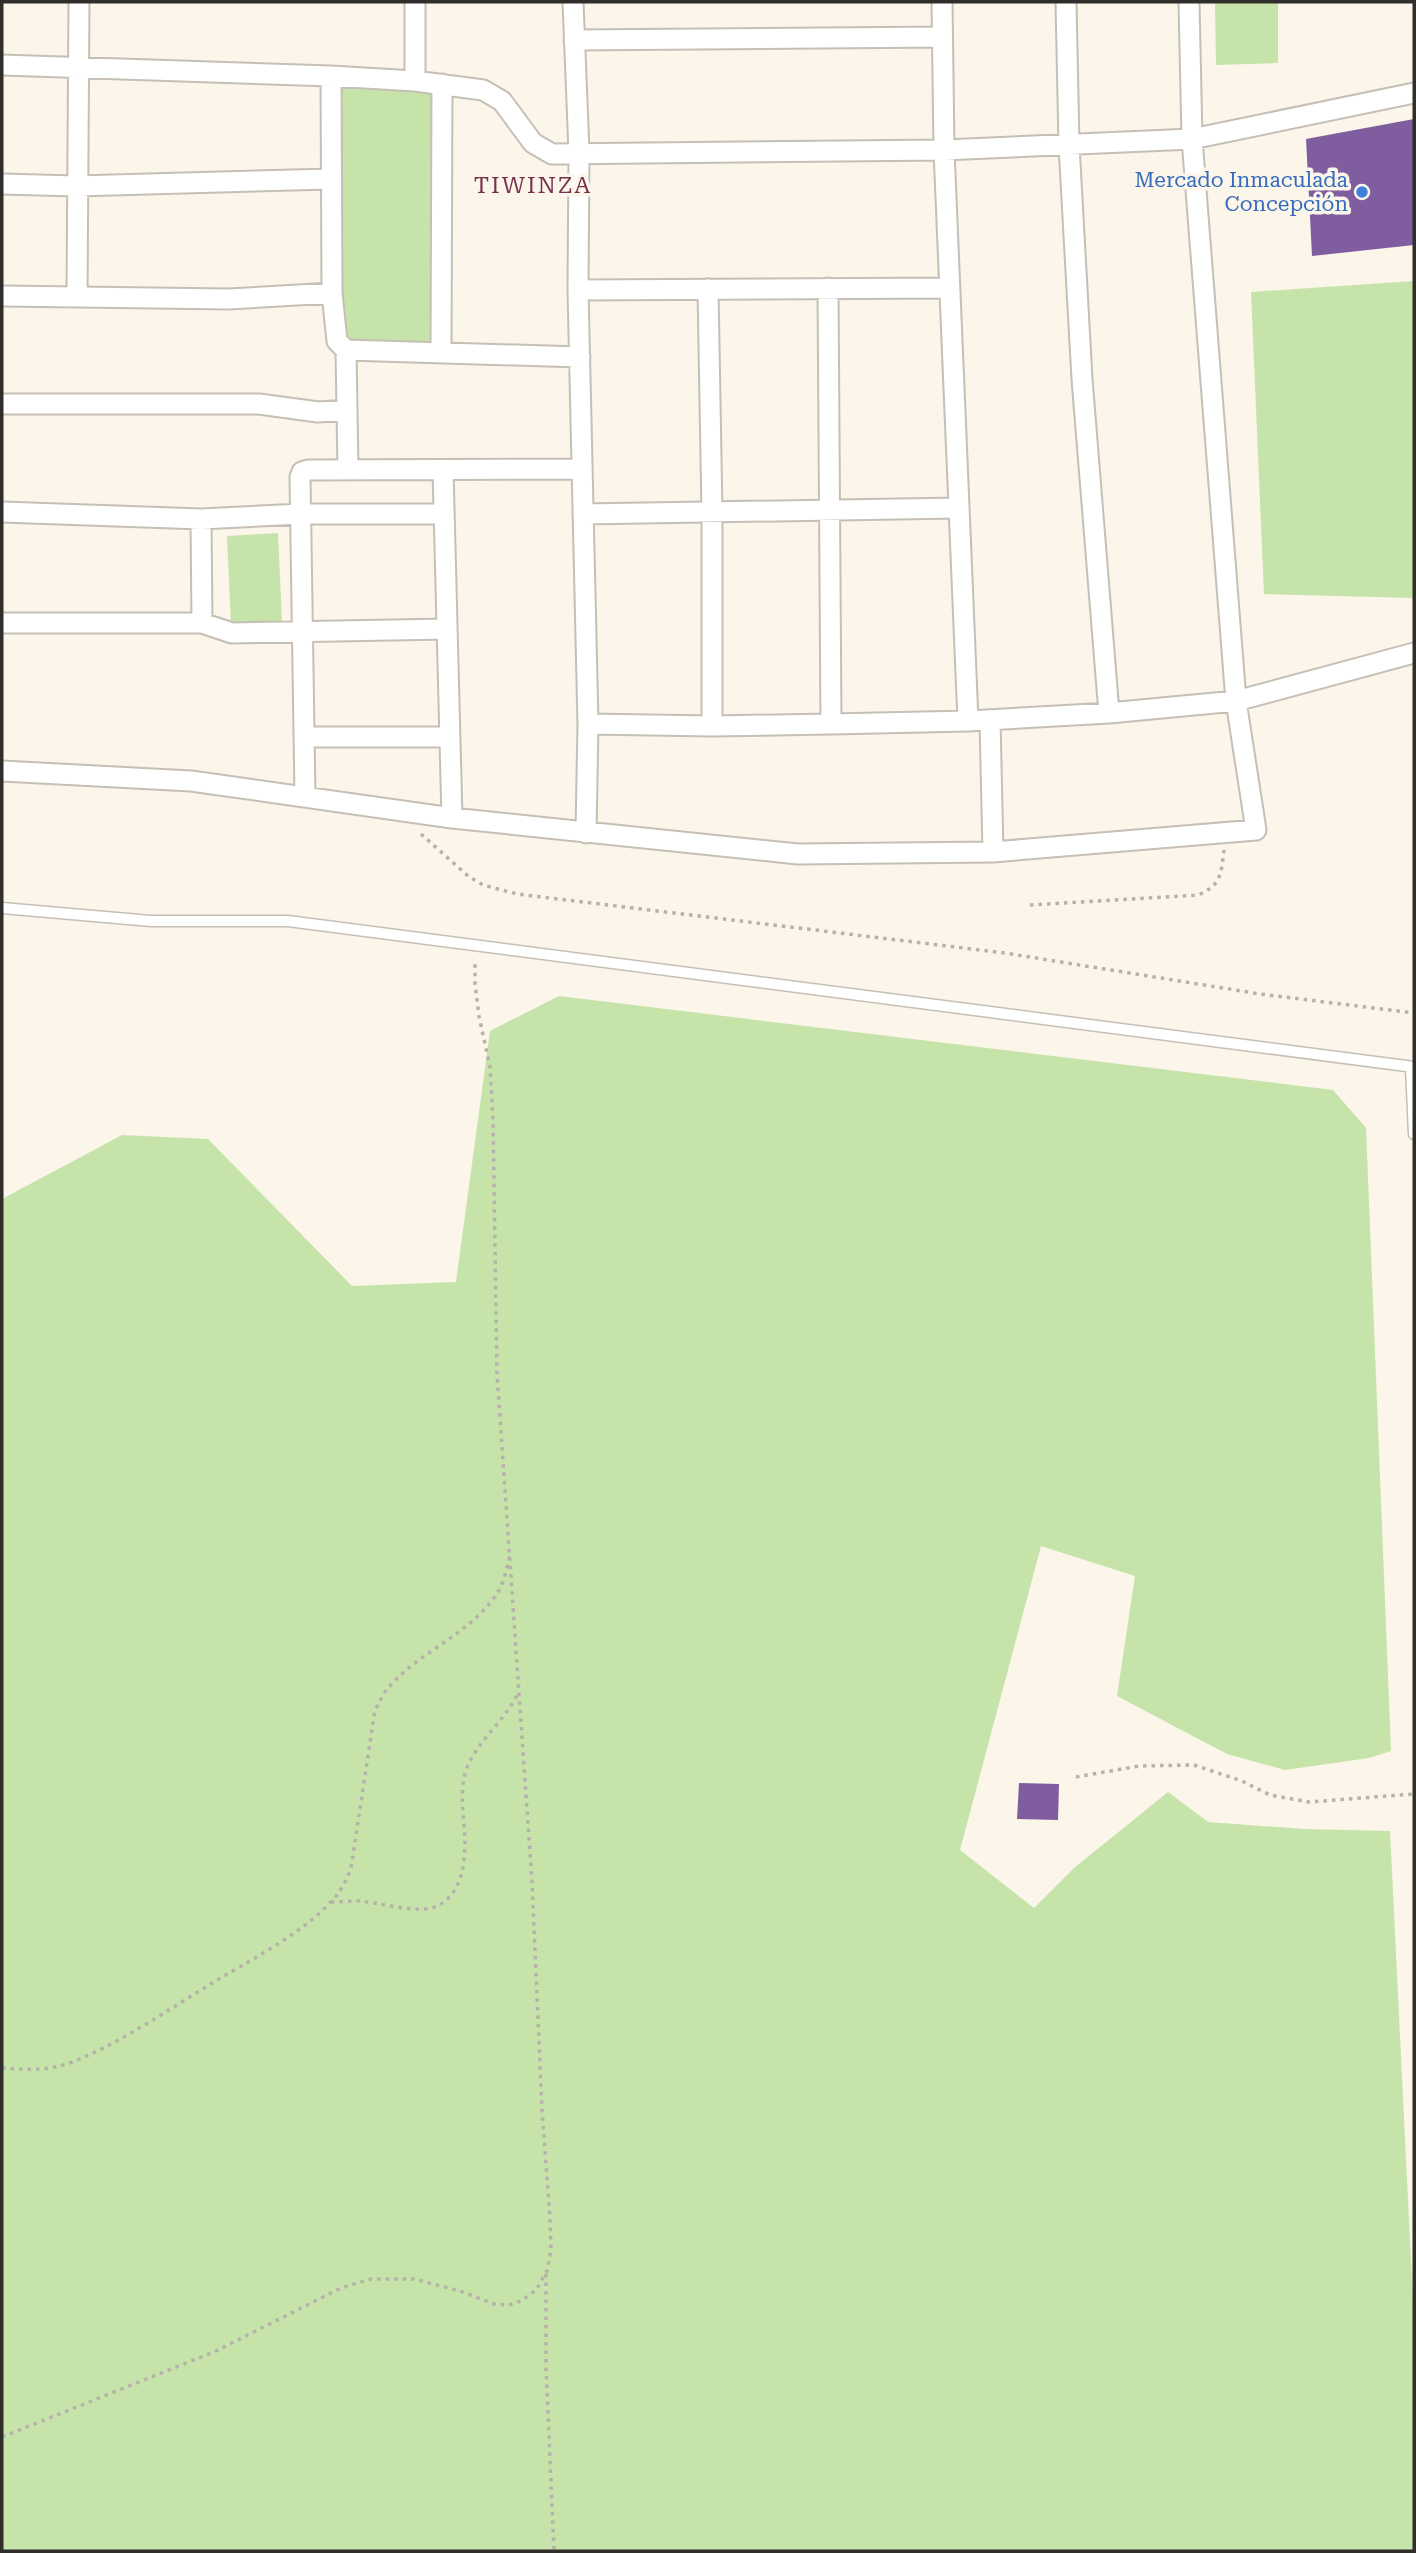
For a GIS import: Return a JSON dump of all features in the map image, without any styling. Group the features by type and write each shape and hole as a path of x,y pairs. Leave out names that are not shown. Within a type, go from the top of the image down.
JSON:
{"street":[{"path":"77,298 79,2"},
{"path":"415,2 415,81"},
{"path":"573,2 579,152 578,290 588,724 586,833"},
{"path":"942,2 944,150 968,721"},
{"path":"1066,2 1069,145 1082,379 1109,713"},
{"path":"2,771 191,781 452,818 798,854 993,852 1256,830 1236,701 1192,139 1189,2"},
{"path":"574,40 942,37"},
{"path":"2,65 331,76 415,81 483,90 502,101 533,143 552,154 944,150 1192,139 1414,93"},
{"path":"331,76 332,293 337,341 346,350 580,357"},
{"path":"442,84 442,353"},
{"path":"2,184 76,186 331,179"},
{"path":"828,288 831,724"},
{"path":"578,290 950,288"},
{"path":"708,289 712,726"},
{"path":"2,296 229,299 332,293"},
{"path":"346,350 348,470"},
{"path":"2,404 259,404 318,412 347,410"},
{"path":"305,797 302,472 582,469"},
{"path":"443,470 452,818"},
{"path":"583,514 958,508"},
{"path":"2,512 201,519 301,514 444,514"},
{"path":"201,519 202,623"},
{"path":"2,623 202,623 232,633 447,629"},
{"path":"588,724 831,724 968,721 1109,713 1236,701 1414,653"},
{"path":"990,719 993,852"},
{"path":"305,737 450,737"}],"lane":[{"path":"2,908 162,921 288,921 1413,1067 1414,1134"}],"path":[{"path":"398,810 468,876 483,885 517,894 1005,953 1260,994 1414,1013"},
{"path":"1030,905 1198,895 1212,890 1220,876 1227,832"},
{"path":"479,946 474,965 479,1016 490,1067 497,1374 532,1882 542,2110 550,2218 546,2366 554,2551"},
{"path":"2,2068 50,2068 74,2062 112,2043 277,1944 331,1902 343,1888 351,1868 375,1710 387,1688 405,1671 482,1612 498,1593 511,1551"},
{"path":"331,1902 358,1901 417,1908 437,1906 452,1894 463,1872 463,1789 466,1770 479,1748 511,1708 519,1692"},
{"path":"1076,1777 1139,1766 1194,1765 1242,1781 1270,1795 1309,1802 1414,1794"},
{"path":"2,2437 226,2347 341,2288 370,2279 414,2279 460,2291 494,2304 509,2305 522,2301 536,2290 547,2270"}],"green space":[{"path":"1215,2 1278,2 1278,63 1216,65"},
{"path":"345,83 433,92 433,345 349,342 344,337 338,93"},
{"path":"1414,281 1414,598 1264,594 1251,292"},
{"path":"278,533 282,622 231,625 227,536"},
{"path":"559,996 1333,1090 1366,1128 1391,1751 1369,1758 1285,1770 1227,1754 1117,1696 1135,1576 1041,1546 960,1850 1034,1908 1074,1868 1168,1792 1208,1822 1304,1829 1390,1831 1414,2323 1414,2551 2,2551 2,1199 122,1135 208,1139 352,1286 456,1282 490,1031"}],"building":[{"name":"Mercado Inmaculada Concepción","path":"1414,119 1414,245 1312,256 1306,139"},
{"path":"1019,1783 1059,1784 1058,1820 1017,1819"}],"place":[{"name":"Mercado Inmaculada Concepción","path":"1362,192"}],"district":[{"name":"TIWINZA","path":"533,185"}]}
